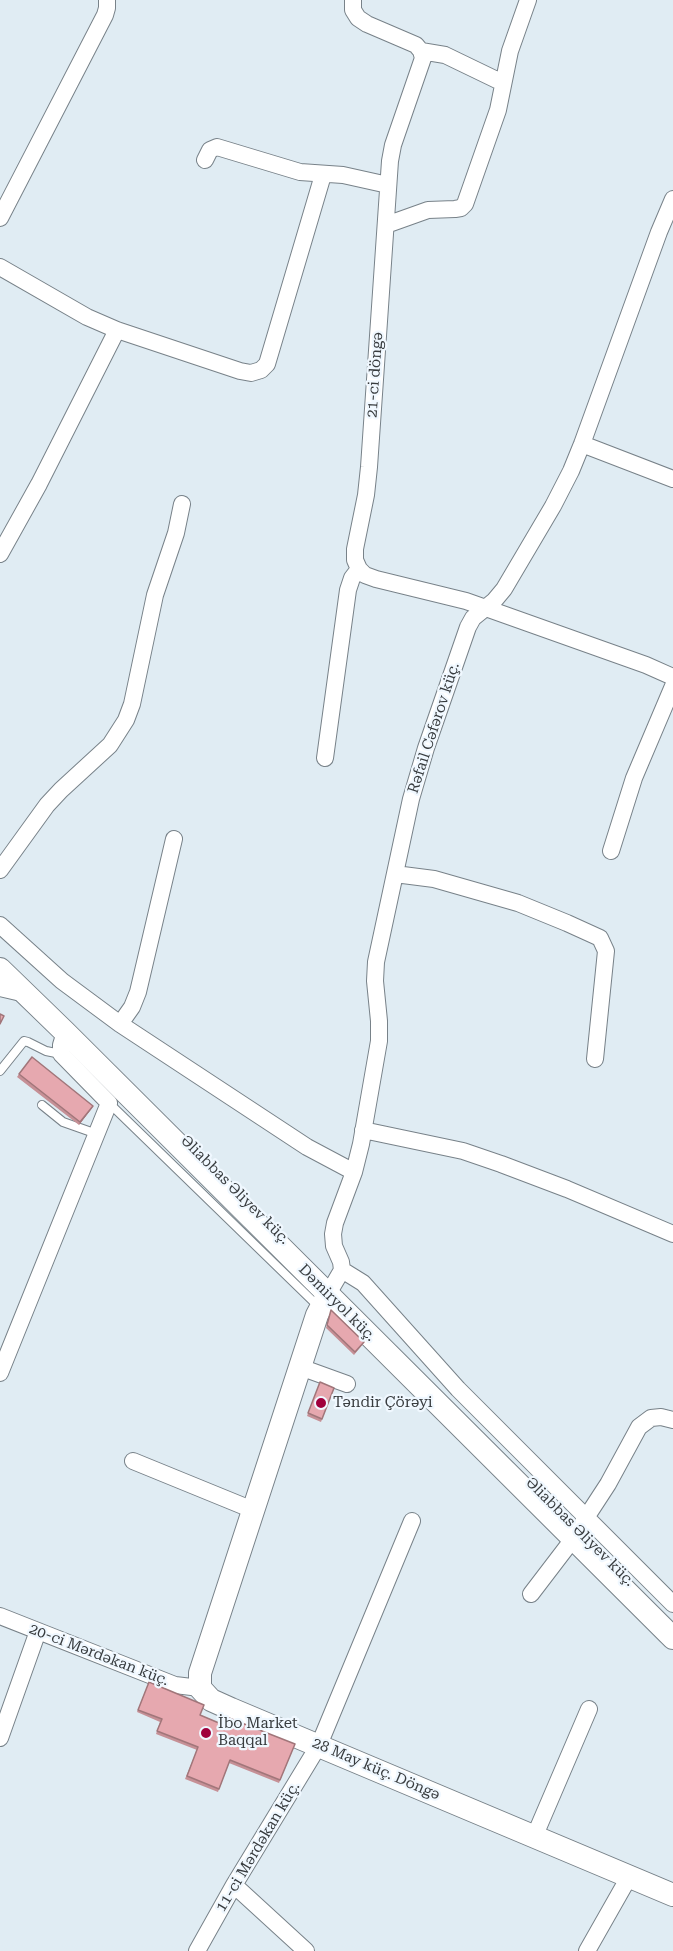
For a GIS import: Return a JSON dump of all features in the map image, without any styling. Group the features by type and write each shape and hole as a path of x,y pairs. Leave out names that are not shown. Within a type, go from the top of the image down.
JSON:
{"main road":[{"name":"Əliabbas Əliyev küç.","path":"0,958 331,1290"},
{"name":"Dəmiryol küç.","path":"0,969 11,989 63,1043 331,1290 579,1529 673,1638"},
{"path":"200,1688 200,1673 300,1367 331,1290"},
{"name":"Əliabbas Əliyev küç.","path":"579,1529 673,1625"},
{"name":"28 May küç. Döngə","path":"200,1688 211,1700 673,1895"}],"street":[{"path":"0,218 105,15 107,0"},
{"path":"353,0 353,10 358,18 367,24 410,41 422,51 445,55 503,83"},
{"path":"386,225 428,210 455,209 465,204 498,110 510,51 528,0"},
{"name":"21-ci döngə","path":"359,569 355,560 369,467 388,185 393,145 422,66 422,51"},
{"path":"205,160 210,150 217,147 300,172 343,175 388,185"},
{"path":"0,267 87,317 117,330 251,373 261,370 267,364 323,175"},
{"name":"Rəfail Cəfərov küç.","path":"331,1290 341,1262 334,1246 335,1223 354,1172 379,1041 376,962 411,799 426,748 468,627 473,618 500,595 512,578 553,506 582,444 673,199"},
{"path":"0,554 30,501 117,330"},
{"path":"582,444 673,480"},
{"path":"0,870 47,805 110,745 126,720 132,704 155,595 176,533 182,504"},
{"path":"325,758 348,590 352,578 359,569 365,575 376,579 447,595 485,608 646,665 673,677"},
{"path":"610,851 634,778 673,687"},
{"path":"120,1024 138,992 174,839"},
{"path":"395,874 434,879 518,903 600,938 606,951 595,1059"},
{"path":"0,925 62,981 120,1024 307,1148 354,1172"},
{"path":"0,1373 109,1103 63,1043"},
{"path":"363,1130 463,1151 567,1189 673,1234"},
{"path":"331,1290 363,1283 458,1389 550,1483 579,1529 673,1604"},
{"path":"300,1367 347,1384"},
{"path":"531,1594 579,1529 608,1484 639,1427 651,1418 661,1417 673,1420"},
{"path":"134,1461 253,1510"},
{"name":"11-ci Mərdəkan küç.","path":"197,1951 234,1885 320,1745 412,1521"},
{"name":"20-ci Mərdəkan küç.","path":"0,1616 175,1684 200,1688"},
{"path":"0,1738 39,1631"},
{"path":"535,1835 589,1710"},
{"path":"587,1951 629,1877"},
{"path":"234,1885 306,1951"}],"lane":[{"path":"0,1071 24,1041 46,1051 63,1043"},
{"path":"109,1103 331,1290"},
{"path":"42,1105 63,1122 97,1134"}],"building":[{"path":"32,1057 93,1106 80,1122 19,1074"},
{"path":"331,1310 364,1342 355,1352 327,1325"},
{"path":"320,1382 334,1388 322,1419 308,1413"},
{"path":"149,1682 204,1705 200,1715 226,1726 229,1718 295,1744 280,1780 230,1760 219,1789 187,1776 198,1747 157,1731 162,1719 138,1710"}],"place":[{"name":"Təndir Çörəyi","path":"321,1403"},
{"name":"İbo Market Baqqal","path":"206,1733"}]}
